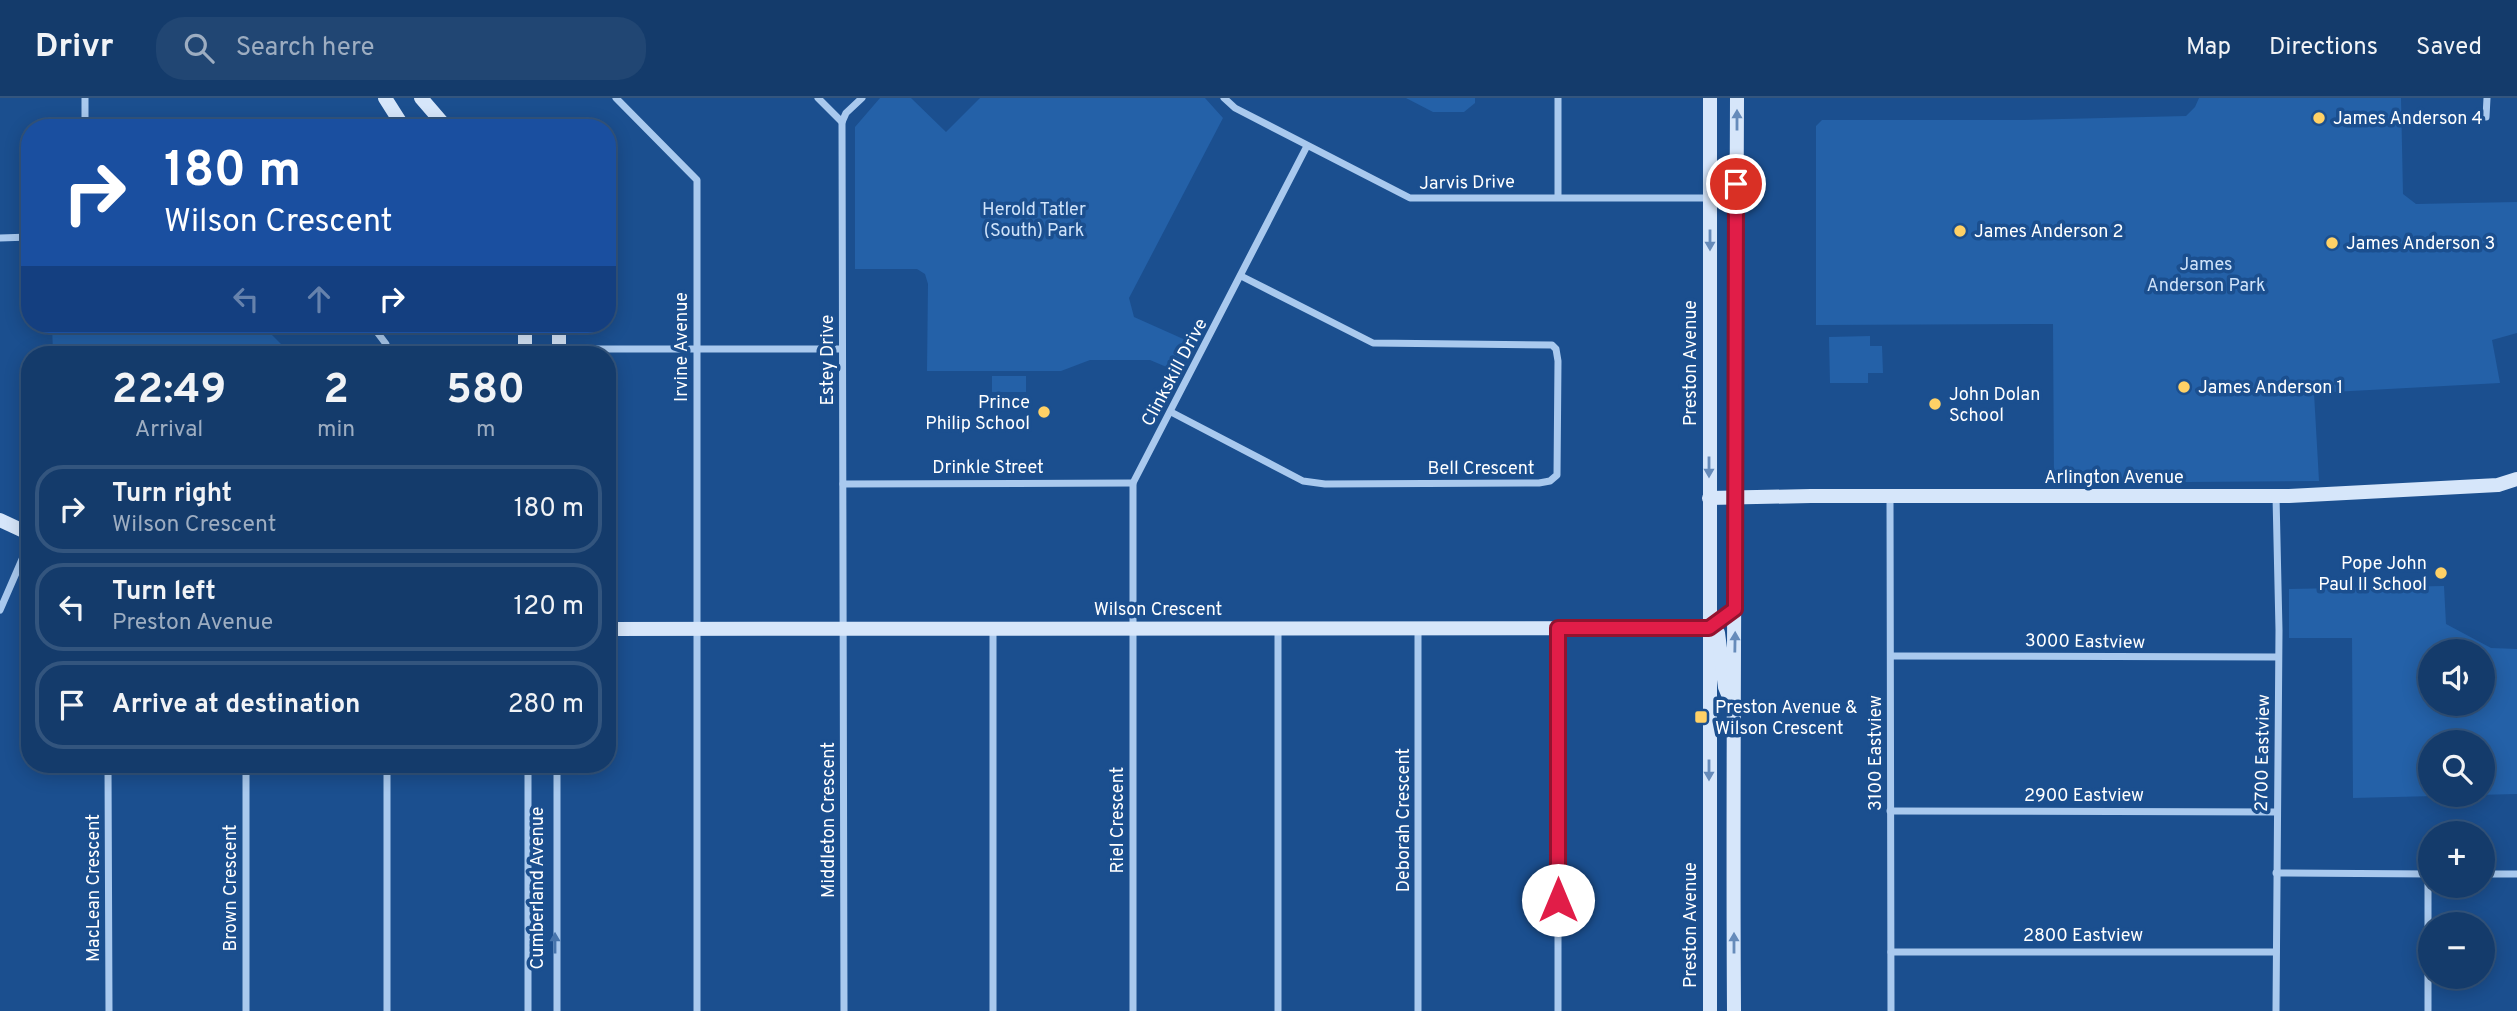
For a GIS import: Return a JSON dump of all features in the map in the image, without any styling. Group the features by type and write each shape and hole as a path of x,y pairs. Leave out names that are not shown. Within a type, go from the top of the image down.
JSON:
{"street":[{"path":"85,98 85,119"},
{"path":"384,98 398,119"},
{"path":"421,98 439,119"},
{"name":"Irvine Avenue","path":"616,98 697,180 697,629"},
{"path":"817,98 842,122 846,113 862,98"},
{"name":"Jarvis Drive","path":"1224,98 1235,108 1410,198 1736,198"},
{"path":"1558,98 1558,197"},
{"name":"Preston Avenue","path":"1710,98 1710,1011"},
{"name":"Preston Avenue","path":"1734,1011 1732,704 1735,609 1737,98"},
{"path":"2486,117 2487,98"},
{"name":"Estey Drive","path":"842,122 842,629"},
{"name":"Clinkskill Drive","path":"1133,628 1133,483 1307,146"},
{"path":"0,238 21,237"},
{"name":"Bell Crescent","path":"1171,412 1304,481 1325,484 1539,483 1550,481 1557,475 1558,355 1552,345 1373,343 1241,276"},
{"path":"616,350 842,349"},
{"name":"Arlington Avenue","path":"1709,498 2276,496 2498,485 2517,480"},
{"name":"Drinkle Street","path":"843,484 1133,483"},
{"name":"3100 Eastview","path":"1890,496 1891,1011"},
{"name":"2700 Eastview","path":"2276,496 2276,1011"},
{"path":"0,520 21,530"},
{"path":"0,610 21,562"},
{"path":"1709,628 1735,609"},
{"name":"Riel Crescent","path":"1133,628 1133,1011"},
{"path":"1558,628 1558,1011"},
{"name":"Preston Avenue","path":"1709,628 1717,633 1725,688 1732,704"},
{"name":"Wilson Crescent","path":"616,629 1709,628"},
{"path":"697,629 698,1011"},
{"name":"Middleton Crescent","path":"842,629 844,1011"},
{"path":"993,629 993,1011"},
{"path":"1278,629 1278,1011"},
{"name":"Deborah Crescent","path":"1418,629 1418,1011"},
{"name":"3000 Eastview","path":"1891,656 2278,657"},
{"name":"MacLean Crescent","path":"108,773 109,1011"},
{"name":"Brown Crescent","path":"246,773 246,1011"},
{"path":"387,773 387,1011"},
{"name":"Cumberland Avenue","path":"528,773 528,1011"},
{"name":"Cumberland Avenue","path":"557,773 557,1011"},
{"name":"2900 Eastview","path":"1891,811 2277,812"},
{"path":"2276,873 2418,874"},
{"path":"2495,874 2517,874"},
{"path":"2428,1011 2429,898"},
{"name":"2800 Eastview","path":"1891,952 2276,952"}],"green space":[{"name":"Herold Tatler (South) Park","path":"880,98 911,98 946,132 980,98 1205,98 1223,118 1129,298 1134,317 1190,342 1176,371 1150,360 1090,360 1061,371 927,371 928,284 925,274 917,269 855,269 855,127"},
{"path":"1406,98 1475,98 1475,103 1464,112 1433,112"},
{"name":"James Anderson Park","path":"2199,98 2401,98 2403,194 2416,204 2517,202 2517,333 2492,340 2500,383 2314,393 2319,481 2054,483 2053,324 1816,325 1816,126 1822,120 2024,120 2186,116"},
{"path":"52,333 270,333 283,346 53,346"},
{"path":"1870,336 1870,346 1882,346 1883,373 1868,373 1868,383 1830,383 1829,337"},
{"path":"992,376 1026,376 1026,392 992,392"},
{"path":"2444,586 2446,624 2474,639 2418,639 2418,716 2495,716 2495,648 2517,649 2517,794 2495,795 2495,730 2418,730 2418,796 2353,798 2352,638 2289,638 2289,589"}],"place":[{"name":"James Anderson 4","path":"2319,118"},
{"name":"James Anderson 2","path":"1960,231"},
{"name":"James Anderson 3","path":"2332,243"},
{"name":"James Anderson 1","path":"2184,387"},
{"name":"John Dolan School","path":"1935,404"},
{"name":"Prince Philip School","path":"1044,412"},
{"name":"Pope John Paul II School","path":"2441,573"},
{"name":"Preston Avenue & Wilson Crescent","path":"1701,717"}],"route":[{"path":"1558,900 1558,628 1709,628 1735,609 1736,184"}]}
